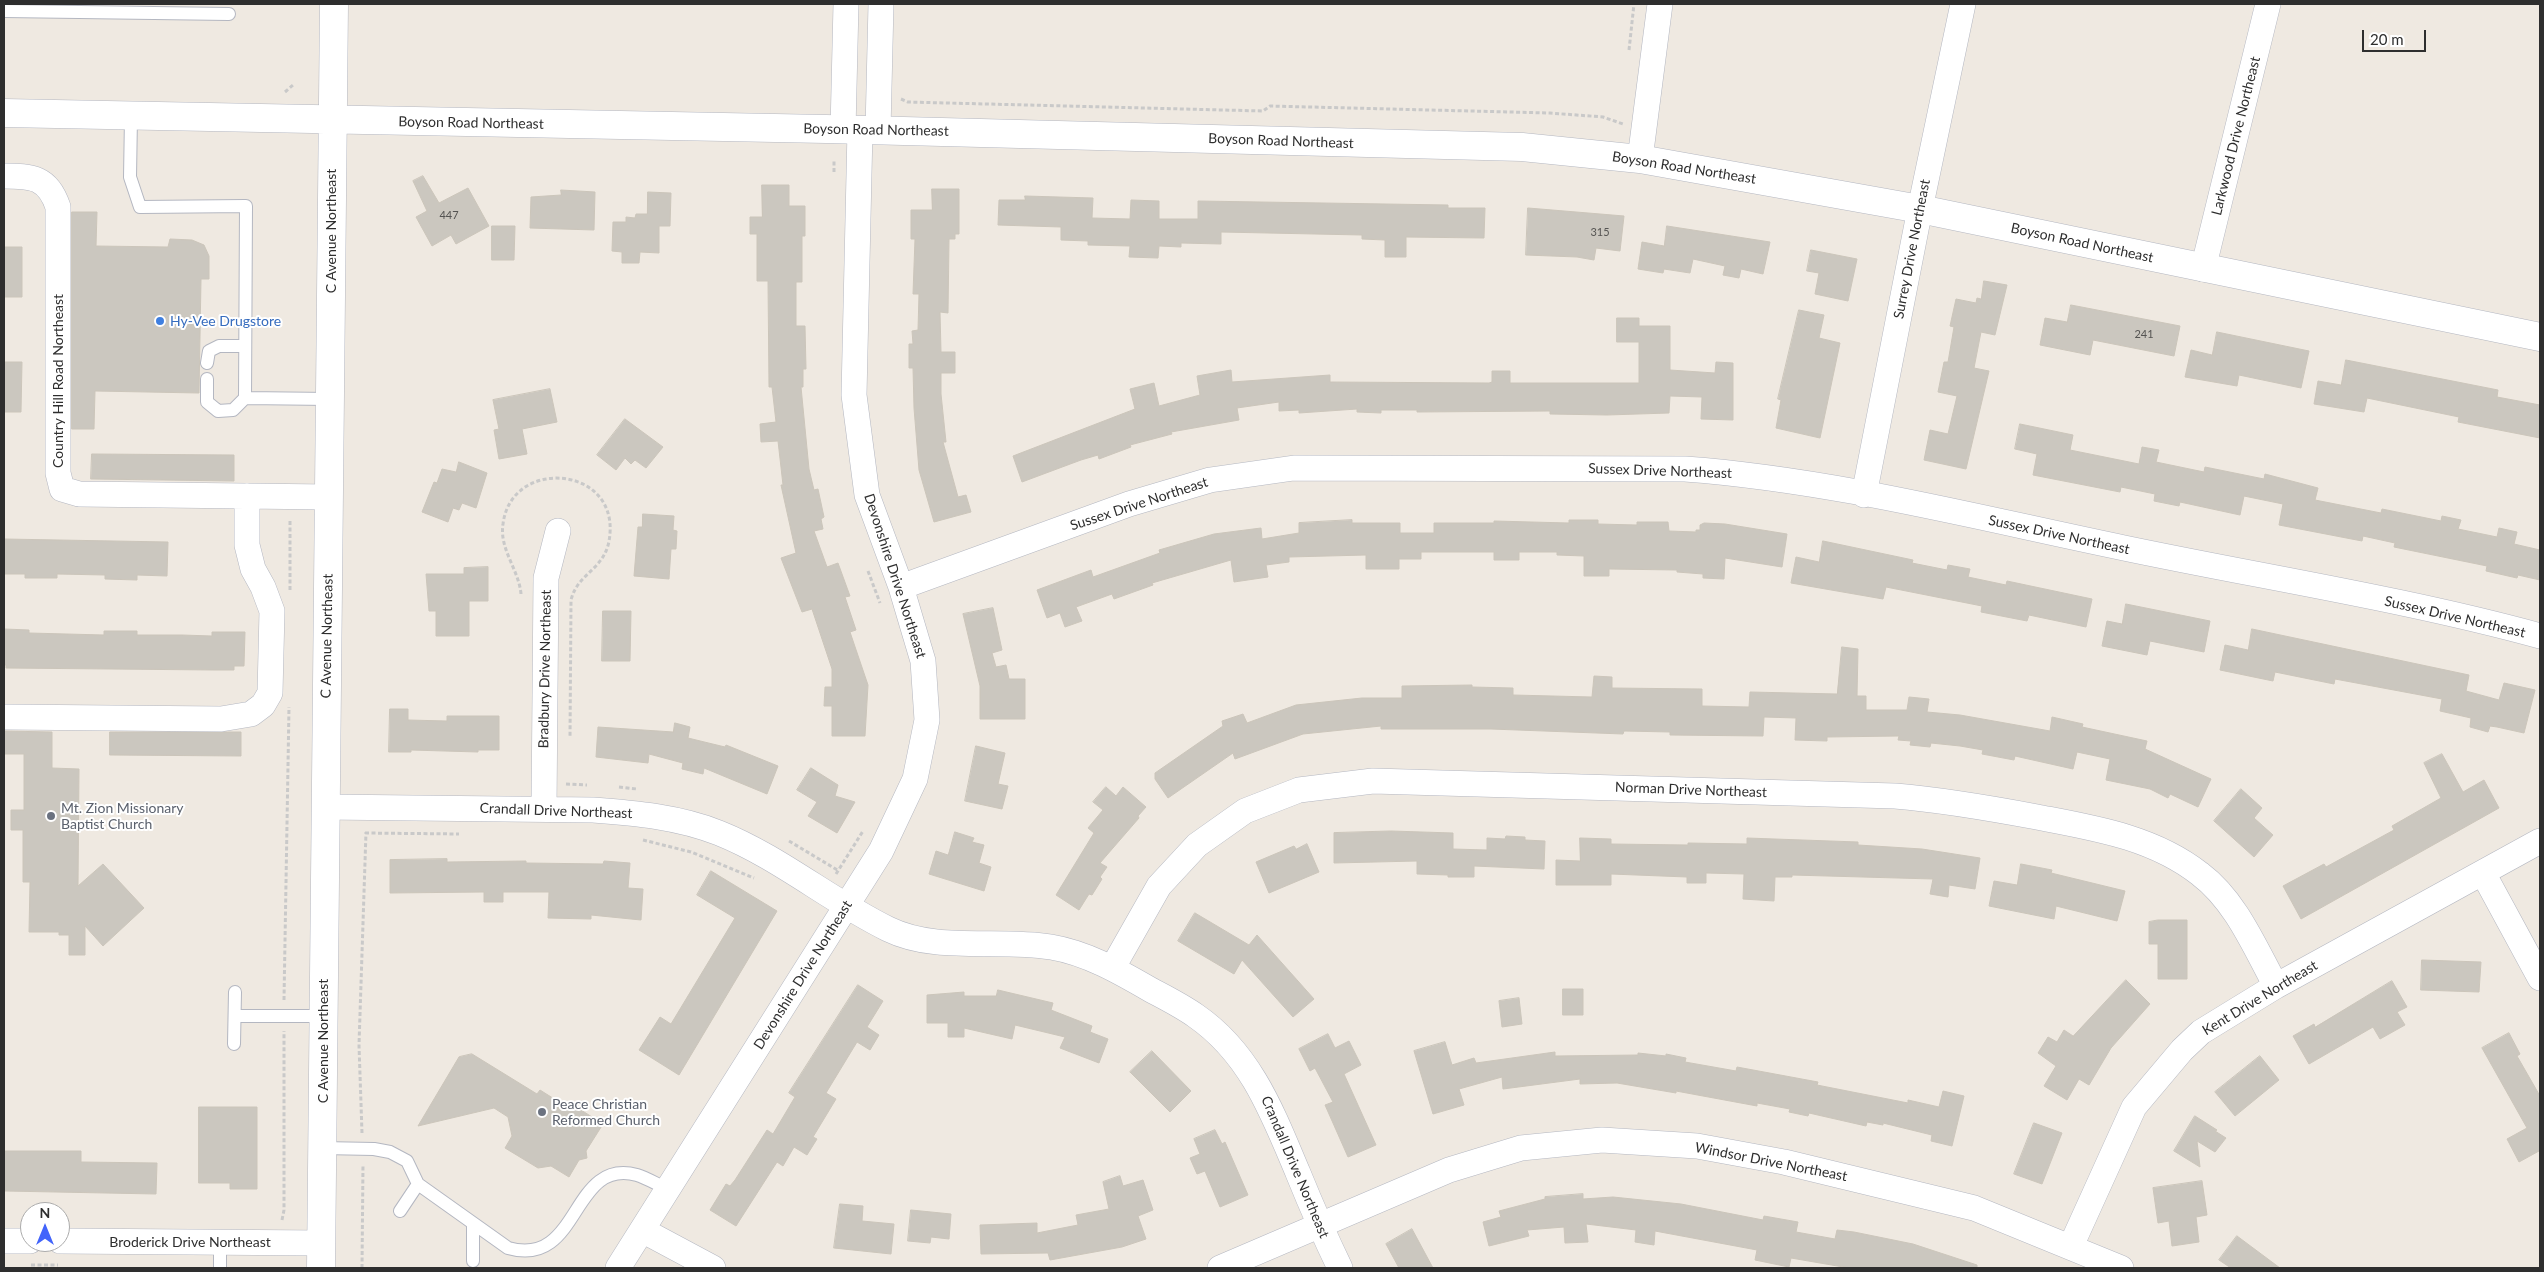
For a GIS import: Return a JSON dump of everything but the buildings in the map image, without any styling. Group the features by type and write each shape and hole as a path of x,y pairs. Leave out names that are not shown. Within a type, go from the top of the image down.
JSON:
{"main road":[{"name":"C Avenue Northeast","path":"321,1256 334,4"},
{"name":"Boyson Road Northeast","path":"4,114 860,130 1522,147 1640,159 1920,209 2540,337"}],"street":[{"name":"Devonshire Drive Northeast","path":"618,1268 881,851 915,780 927,720 923,661 901,587 867,495 854,395 860,130 846,4"},
{"name":"Devonshire Drive Northeast","path":"860,130 881,4"},
{"path":"1640,159 1660,4"},
{"name":"Surrey Drive Northeast","path":"1864,494 1920,209 1963,4"},
{"name":"Larkwood Drive Northeast","path":"2203,268 2268,4"},
{"name":"Country Hill Road Northeast","path":"4,176 22,176 42,181 54,193 58,207 58,473 62,489 79,494 328,497"},
{"name":"Sussex Drive Northeast","path":"901,587 1129,504 1210,480 1294,468 1685,469 1749,474 1864,494 2439,612 2540,636"},
{"path":"4,717 221,719 251,714 263,705 270,693 272,611 254,569 247,545 247,496"},
{"name":"Bradbury Drive Northeast","path":"544,809 546,578 558,530"},
{"name":"Norman Drive Northeast","path":"1113,967 1159,886 1197,845 1245,811 1299,790 1373,781 1895,796 1951,800 2098,828 2150,843 2200,874 2224,897 2276,986"},
{"name":"Crandall Drive Northeast","path":"325,807 544,809 634,813 674,820 717,832 758,851 847,906 888,929 916,940 1018,943 1054,948 1113,967 1198,1016 1246,1066 1264,1092 1320,1226 1340,1268"},
{"name":"Kent Drive Northeast","path":"2071,1246 2134,1107 2182,1050 2201,1032 2276,986 2540,841"},
{"path":"2483,873 2540,978"},
{"name":"Windsor Drive Northeast","path":"1220,1268 1449,1170 1521,1148 1602,1140 1696,1146 1784,1162 1974,1208 2121,1268"},
{"path":"642,1230 713,1268"},
{"path":"4,1241 20,1241"},
{"name":"Broderick Drive Northeast","path":"70,1241 220,1243 321,1256"}],"lane":[{"path":"4,11 229,14"},
{"path":"131,117 130,177 140,207 246,206 244,398 233,410 218,411 208,402 207,378"},
{"path":"207,363 209,351 219,346 245,346"},
{"path":"244,398 330,399"},
{"path":"234,1044 235,992"},
{"path":"235,1016 323,1016"},
{"path":"322,1148 390,1152 407,1161 418,1184 508,1248 521,1252 540,1249 555,1241 594,1184 605,1177 621,1173 636,1175 668,1189"},
{"path":"400,1211 418,1184"},
{"path":"473,1224 473,1262"},
{"path":"220,1243 220,1268"}],"path":[{"path":"285,92 293,85"},
{"path":"896,96 908,102 1263,111 1270,106 1500,111 1603,117 1614,123 1628,125"},
{"path":"290,512 290,591"},
{"path":"282,1223 284,1210 284,1016 290,700"},
{"path":"362,1268 362,1149 359,1045 366,826"},
{"path":"365,833 464,834"},
{"path":"636,839 691,852 760,881"}],"place":[{"name":"Hy-Vee Drugstore","path":"160,321"},
{"name":"Mt. Zion Missionary Baptist Church","path":"51,816"},
{"name":"Peace Christian Reformed Church","path":"542,1112"}]}
